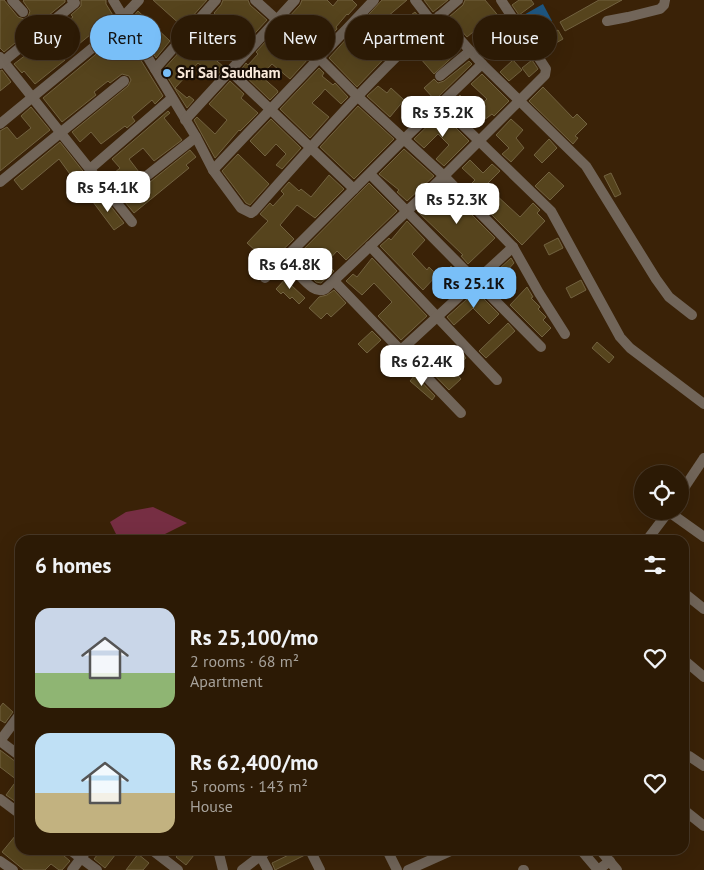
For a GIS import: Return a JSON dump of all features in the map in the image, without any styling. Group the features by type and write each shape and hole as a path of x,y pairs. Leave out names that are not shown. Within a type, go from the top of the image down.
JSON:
{"street":[{"path":"12,0 23,12"},
{"path":"72,0 75,3 1,60 132,222"},
{"path":"113,0 122,15"},
{"path":"125,15 139,0"},
{"path":"155,69 216,0"},
{"path":"255,0 273,15"},
{"path":"282,15 295,0"},
{"path":"415,0 431,15"},
{"path":"440,15 458,0"},
{"path":"295,271 315,290 325,289 444,176 545,75 546,69 501,0"},
{"path":"607,21 628,18 660,9 664,5 665,0"},
{"path":"335,40 370,1"},
{"path":"185,120 265,33"},
{"path":"463,45 586,166 656,279 669,297 692,315"},
{"path":"0,124 90,50"},
{"path":"440,76 470,51"},
{"path":"149,60 196,137 213,170 241,208 250,213 254,211 357,96 393,60"},
{"path":"213,170 317,60"},
{"path":"321,60 444,176 513,247 565,334"},
{"path":"265,278 404,138 482,64"},
{"path":"230,71 354,189"},
{"path":"1,179 124,81"},
{"path":"90,169 172,98"},
{"path":"441,104 551,211 620,337 630,348 704,404"},
{"path":"115,200 196,137"},
{"path":"370,174 541,347"},
{"path":"370,246 497,380"},
{"path":"401,350 513,247"},
{"path":"334,281 461,413"},
{"path":"689,480 704,458"},
{"path":"651,535 662,520"},
{"path":"681,520 704,537"},
{"path":"689,597 704,608"},
{"path":"689,665 704,677"},
{"path":"15,721 0,741 15,752"},
{"path":"689,756 704,766"},
{"path":"0,799 15,810"},
{"path":"689,814 704,826"},
{"path":"72,870 83,855"},
{"path":"85,855 97,870"},
{"path":"158,855 178,870"},
{"path":"219,855 223,870"},
{"path":"242,870 257,855"},
{"path":"261,855 268,870"},
{"path":"312,855 320,870"},
{"path":"390,855 397,870"},
{"path":"408,870 442,855"},
{"path":"585,855 598,870 610,861"},
{"path":"605,855 618,870"},
{"path":"0,860 13,870"}],"shaded area":[{"path":"153,507 187,523 163,535 116,535 110,522 126,512"}],"water":[{"path":"543,4 549,15 524,15"}],"building":[{"path":"0,0 4,0 16,15 15,43 4,52 0,48"},
{"path":"65,0 49,15 29,15 30,11 23,1"},
{"path":"81,0 106,0 106,4 113,15 90,15 90,35 80,43 80,15 71,15 81,6"},
{"path":"153,0 207,0 194,15 171,16"},
{"path":"223,0 248,0 250,5 265,18 265,22 255,33 255,15 216,15 214,13"},
{"path":"302,0 327,0 333,6 338,0 352,0 357,5 348,15 345,15 335,31 335,15 291,15"},
{"path":"382,0 407,0 389,15 368,15"},
{"path":"424,0 448,0 433,12"},
{"path":"465,0 485,0 498,15 473,15 473,32 467,37 463,33 463,15 451,15 463,5"},
{"path":"519,0 531,0 534,4 519,15 512,5"},
{"path":"599,0 622,0 565,31 560,22"},
{"path":"557,31 563,39 557,42"},
{"path":"161,33 170,41 161,52"},
{"path":"345,40 345,60 383,60 357,87 331,60 335,60 335,51"},
{"path":"265,42 265,60 307,60 290,79 271,65 261,76 278,92 270,100 240,71 246,63 248,65 255,60 258,54 256,52"},
{"path":"90,59 141,60 163,96 155,104 152,100 132,117 135,121 127,128 125,126 101,144 91,132 80,142 72,132 128,86 131,80 129,76 122,74 110,83 108,81 94,92 96,95 62,122 43,98"},
{"path":"19,60 65,60 35,84 24,71 22,73 14,64"},
{"path":"172,60 216,60 224,67 215,77 198,63 175,88 187,98 189,96 194,100 187,108 163,70"},
{"path":"422,60 449,60 434,74"},
{"path":"513,60 522,70 509,81 500,72"},
{"path":"532,60 538,69 529,77 522,68"},
{"path":"469,61 472,64 435,100 424,88 434,79 438,83 444,81"},
{"path":"319,68 324,73 322,76 333,85 335,83 348,97 341,104 325,89 312,103 329,117 310,138 280,109"},
{"path":"2,70 11,82 0,91 0,71"},
{"path":"482,74 509,101 494,116 492,114 475,127 451,104 460,95 474,111 487,99 471,84"},
{"path":"230,81 244,94 241,98 258,113 239,130 215,158 194,120 197,117 215,134 227,120 209,104"},
{"path":"378,86 387,93 391,88 404,100 390,117 367,96"},
{"path":"543,87 573,118 577,114 587,124 575,136 578,138 573,144 529,101"},
{"path":"358,106 394,139 354,179 320,147"},
{"path":"31,107 50,130 0,171 0,131 7,127 17,139 31,128 21,116"},
{"path":"168,111 170,113 164,118 182,140 154,161 143,148 129,159 139,172 116,191 107,179 120,168 112,159"},
{"path":"441,113 469,141 444,166 436,159 449,145 438,134 424,148 414,139"},
{"path":"271,119 301,148 282,169 276,165 286,154 276,144 265,156 250,141"},
{"path":"511,119 523,130 516,138 524,148 511,162 502,154 509,148 496,135"},
{"path":"549,139 557,148 542,163 534,155"},
{"path":"60,142 90,180 80,188 59,159 22,190 14,180"},
{"path":"404,149 434,176 407,201 397,192 399,190 379,174"},
{"path":"190,150 196,157 186,165 189,168 134,213 125,202"},
{"path":"238,154 269,184 250,205 246,203 222,171"},
{"path":"470,160 483,173 492,164 500,171 474,197 466,189 475,180 462,168"},
{"path":"549,172 564,186 550,200 535,186"},
{"path":"611,173 621,194 615,197 604,176"},
{"path":"329,175 344,189 315,218 297,205 280,225 294,239 266,266 253,254 256,251 247,243 268,221 260,214 270,203 273,206 284,194 281,191 289,182 299,191 301,189 311,197"},
{"path":"369,183 397,211 346,260 337,251 326,263 334,271 321,283 316,282 300,266 292,261"},
{"path":"444,187 495,238 468,264 461,256 463,255 417,211"},
{"path":"495,194 520,217 533,203 540,210 537,213 545,221 522,245 483,206"},
{"path":"102,195 124,223 114,230 93,202"},
{"path":"407,221 425,240 412,254 427,270 429,267 437,275 423,290 380,246 389,238 391,240"},
{"path":"558,238 563,248 549,255 544,245"},
{"path":"372,258 427,316 401,340 378,316 392,302 374,283 362,295 346,281 353,274 357,277"},
{"path":"511,258 514,263 506,272 515,281 502,295 486,281"},
{"path":"451,266 466,281 455,291 442,276"},
{"path":"289,275 295,280 291,285 305,298 299,304 292,297 290,299 283,292 281,294 276,289"},
{"path":"581,280 586,290 571,298 566,288"},
{"path":"527,287 533,297 531,298 546,317 543,320 551,328 542,337 510,305"},
{"path":"334,290 346,303 331,317 327,313 321,319 309,308 319,297 327,295"},
{"path":"476,291 499,314 489,324 473,308 454,325 447,317"},
{"path":"508,323 515,331 486,358 479,351"},
{"path":"372,331 381,340 367,353 358,344"},
{"path":"597,342 614,357 609,363 592,348"},
{"path":"429,347 444,363 459,350 466,358 453,370 461,379 449,390 417,357"},
{"path":"394,355 402,364 394,373 385,363"},
{"path":"415,375 435,396 432,400 410,381"},
{"path":"3,703 13,712 5,723 0,720 0,707"},
{"path":"0,750 15,761 15,778 0,767"},
{"path":"15,783 15,801 6,795"},
{"path":"15,836 15,855 63,855 70,861 62,870 51,864 45,870 24,870 2,852"},
{"path":"97,855 115,855 105,868 94,859"},
{"path":"137,855 149,863 143,870 126,870"},
{"path":"178,855 194,855 186,865 176,857"},
{"path":"289,855 305,855 275,870 272,863"}],"place":[{"name":"Sri Sai Saudham","path":"167,73"}]}
